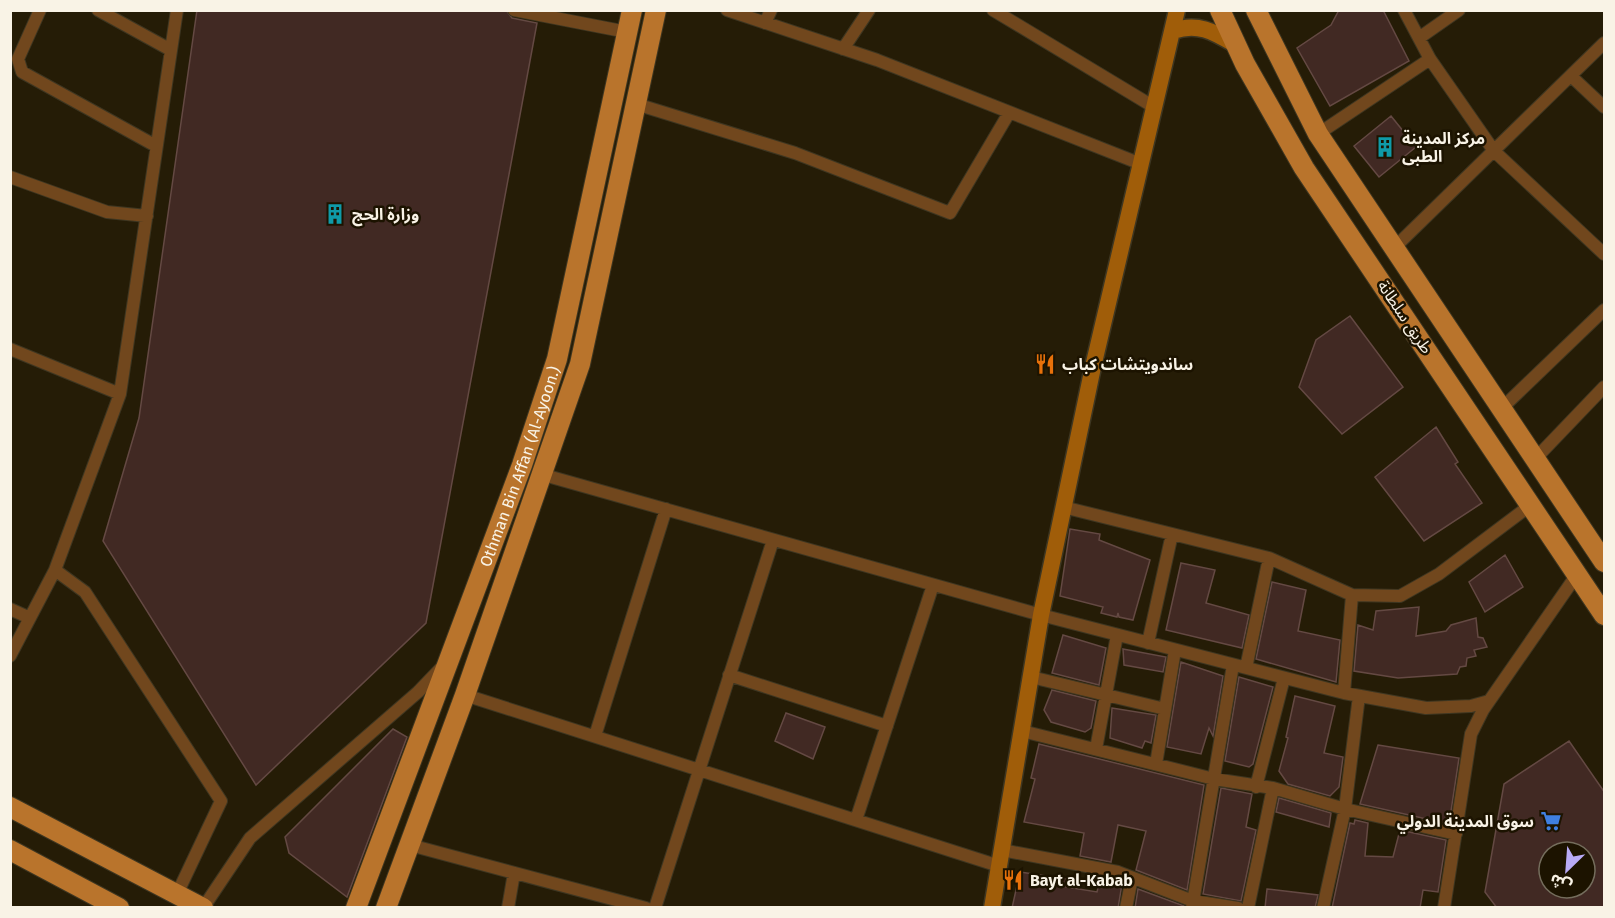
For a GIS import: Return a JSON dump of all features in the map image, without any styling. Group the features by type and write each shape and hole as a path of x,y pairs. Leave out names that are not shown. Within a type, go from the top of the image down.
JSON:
{"main road":[{"name":"Othman Bin Affan (Al-Ayoon.)","path":"356,908 522,465 557,359 632,10"},
{"name":"Othman Bin Affan (Al-Ayoon.)","path":"390,904 544,475 580,364 656,10"},
{"name":"طريق سلطانة","path":"1220,10 1236,45 1304,168 1605,615"},
{"name":"طريق سلطانة","path":"1256,10 1318,134 1605,562"},
{"path":"10,807 203,908"},
{"path":"10,850 119,908"}],"street":[{"path":"40,10 18,59 22,72 156,146"},
{"path":"98,10 169,49"},
{"path":"10,656 55,570 120,394 169,49 177,10"},
{"path":"514,10 627,32"},
{"path":"728,10 843,49 1141,164"},
{"path":"765,23 771,10"},
{"path":"843,49 868,10"},
{"path":"993,10 1154,107"},
{"path":"1404,10 1430,59 1494,151 1605,254"},
{"path":"1419,38 1460,10"},
{"path":"992,908 1041,615 1093,367 1177,11"},
{"path":"1173,31 1187,26 1201,27 1236,45"},
{"path":"1395,246 1605,44"},
{"path":"1318,134 1430,59"},
{"path":"1571,76 1605,107"},
{"path":"636,104 795,153 950,213 1010,112"},
{"path":"10,177 107,212 147,216"},
{"path":"1502,408 1605,310"},
{"path":"10,349 120,394"},
{"path":"1536,458 1605,387"},
{"path":"544,475 1041,615 1344,693 1426,708 1471,706 1489,700"},
{"path":"1064,507 1269,558 1352,595 1400,596 1439,574 1532,504"},
{"path":"595,736 666,509"},
{"path":"1148,643 1172,534"},
{"path":"655,908 773,540"},
{"path":"1246,668 1269,558"},
{"path":"55,570 85,592 221,801 177,894"},
{"path":"1444,908 1472,734 1489,700 1578,573"},
{"path":"856,820 933,585"},
{"path":"1344,693 1352,595"},
{"path":"10,609 30,618"},
{"path":"1096,749 1117,635"},
{"path":"1156,764 1175,650"},
{"path":"203,908 250,838 418,692 449,660"},
{"path":"1193,904 1233,665"},
{"path":"729,675 887,726"},
{"path":"1030,677 1165,709"},
{"path":"1256,787 1284,678"},
{"path":"465,695 856,820 1000,858 1118,872 1193,904 1238,908"},
{"path":"1323,908 1345,809 1359,696"},
{"path":"1022,731 1215,779 1273,788 1345,809 1456,834"},
{"path":"1248,908 1273,788"},
{"path":"10,797 82,843"},
{"path":"410,845 646,908"},
{"path":"508,908 514,873"},
{"path":"1126,908 1132,878"}],"building":[{"name":"وزارة الحج","path":"197,10 506,10 512,18 537,23 426,623 256,785 103,541 139,418"},
{"path":"1339,10 1383,10 1409,61 1330,106 1297,48 1331,25"},
{"name":"مرکز المدینة الطبی","path":"1391,116 1416,147 1379,177 1354,146"},
{"path":"1350,316 1403,387 1342,434 1299,387 1316,340"},
{"path":"1436,427 1458,462 1455,464 1482,503 1424,541 1375,477"},
{"path":"1070,529 1100,534 1099,540 1150,560 1133,620 1119,617 1118,613 1117,617 1101,613 1103,607 1060,596"},
{"path":"1505,555 1523,587 1485,612 1469,582"},
{"path":"1181,563 1215,570 1206,603 1249,615 1242,648 1166,630"},
{"path":"1272,582 1306,590 1298,631 1340,640 1336,682 1256,659"},
{"path":"1419,607 1416,636 1446,631 1451,625 1476,618 1478,637 1483,638 1487,647 1474,650 1476,656 1467,658 1466,666 1460,667 1457,674 1398,678 1354,671 1358,625 1373,630 1376,611"},
{"path":"1063,635 1106,648 1099,685 1052,673"},
{"path":"1123,649 1166,657 1163,672 1124,665"},
{"path":"1181,662 1223,676 1213,736 1209,728 1201,754 1167,747"},
{"path":"1239,677 1273,687 1253,764 1249,767 1225,761"},
{"path":"1052,690 1096,701 1091,728 1085,732 1051,722 1044,710"},
{"path":"1295,696 1335,706 1324,753 1343,757 1339,787 1330,796 1288,784 1279,771 1288,738 1286,737"},
{"path":"1112,708 1156,715 1151,743 1145,741 1142,748 1110,738"},
{"path":"786,713 825,727 813,759 775,741"},
{"path":"393,729 407,737 347,897 289,853 285,837"},
{"name":"سوق المدينة الدولي","path":"1569,741 1605,793 1605,908 1497,908 1485,892 1504,784"},
{"path":"1039,744 1204,785 1187,890 1136,870 1146,831 1118,825 1111,862 1080,856 1084,833 1024,822 1035,779 1031,778"},
{"path":"1378,745 1459,758 1449,824 1360,804"},
{"path":"1221,788 1252,794 1246,827 1256,830 1241,901 1203,894"},
{"path":"1279,798 1331,813 1329,827 1276,812"},
{"path":"1355,820 1368,823 1365,856 1393,857 1400,830 1446,840 1438,892 1423,890 1420,908 1332,908 1350,823 1354,824"},
{"path":"1020,872 1068,879 1066,887 1097,892 1100,880 1122,884 1118,908 1012,908"},
{"path":"1138,889 1184,906 1184,908 1135,908"},
{"path":"1267,889 1318,895 1315,908 1265,908"}],"place":[{"name":"مرکز المدینة الطبی","path":"1385,147"},
{"name":"وزارة الحج","path":"335,214"},
{"name":"ساندويتشات كباب","path":"1045,364"},
{"name":"سوق المدينة الدولي","path":"1551,821"},
{"name":"Bayt al-Kabab","path":"1013,880"}]}
